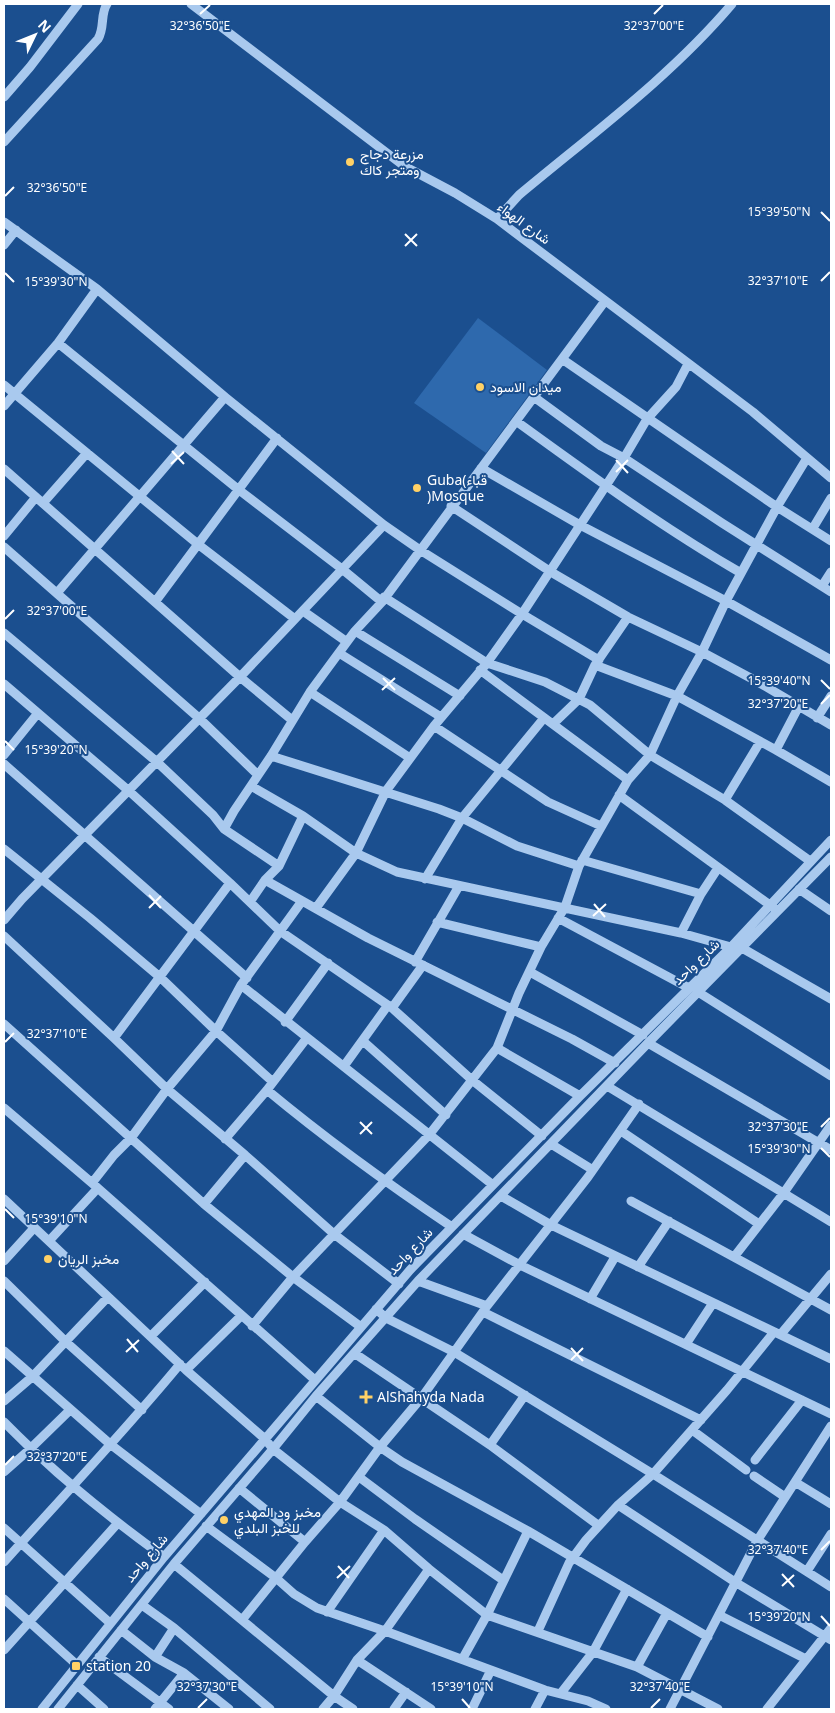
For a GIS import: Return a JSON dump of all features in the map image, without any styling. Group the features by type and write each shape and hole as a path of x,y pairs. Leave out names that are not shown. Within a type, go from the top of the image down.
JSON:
{"street":[{"path":"4,98 78,4"},
{"path":"4,142 98,39 101,34 104,9 107,4"},
{"name":"شارع الهواء","path":"191,4 404,166 455,193 497,219 753,412 831,478"},
{"path":"497,219 519,196 667,72 708,32 732,4"},
{"path":"4,222 97,289 225,397 384,525 420,550 597,663 677,696 831,782"},
{"path":"4,245 16,230"},
{"path":"4,406 58,343 97,289"},
{"path":"224,829 310,692 355,631 383,600 605,301"},
{"path":"58,343 239,490 383,600 488,663 545,682 590,705 650,755 725,800 810,861"},
{"path":"562,359 776,507 813,528 831,541"},
{"path":"316,908 356,852 386,791 434,726 480,670 488,663 551,572 647,419 676,387 688,364"},
{"path":"4,385 199,545 295,620"},
{"path":"57,593 225,397"},
{"path":"534,397 601,446 624,458 831,592"},
{"path":"516,421 605,486 706,553 742,573"},
{"path":"155,602 277,438"},
{"path":"4,536 86,453"},
{"path":"252,1326 293,1277 429,1135 497,1048 541,947 565,907 580,863 628,780 650,755 677,696 702,652 726,601 776,507 807,458"},
{"path":"481,468 580,525 830,657"},
{"path":"4,469 94,550 292,720"},
{"path":"813,528 831,498"},
{"path":"451,506 551,572 628,617 702,652 831,726"},
{"path":"4,920 40,880 200,719 384,525"},
{"path":"4,549 200,719 258,775"},
{"path":"822,586 831,572"},
{"path":"303,611 347,642"},
{"path":"553,724 579,699 597,663 628,617"},
{"path":"355,631 460,696"},
{"path":"4,632 157,762 213,815 224,829 279,866"},
{"path":"339,653 441,718"},
{"path":"480,670 628,780"},
{"path":"4,684 129,791 280,931 390,1006 472,1080 542,1136"},
{"path":"310,692 410,758"},
{"path":"818,718 831,696"},
{"path":"776,750 799,706"},
{"path":"4,755 38,713"},
{"path":"425,879 462,818 544,718"},
{"path":"434,726 548,802 601,826"},
{"path":"725,800 760,742"},
{"path":"271,756 438,809 462,818 517,846 702,894"},
{"path":"4,764 196,931 285,1022 344,1066 493,1185"},
{"path":"252,786 304,816 356,852 397,872 682,932 731,947"},
{"path":"619,795 774,909"},
{"path":"250,902 265,880 279,866 304,816"},
{"name":"شارع واحد","path":"58,1709 174,1564 354,1352 463,1234 742,948 810,861 831,840"},
{"path":"4,849 161,978 273,1082"},
{"name":"شارع واحد","path":"42,1709 164,1557 399,1284 563,1113 689,988 731,947 799,889 831,857"},
{"path":"682,932 718,868"},
{"path":"265,880 419,964 572,1039 615,1063"},
{"path":"114,1038 161,978 230,883"},
{"path":"344,1066 390,1006 419,964 437,922 459,886"},
{"path":"799,889 831,912"},
{"path":"49,1241 95,1186 114,1155 130,1138 216,1031 244,981 302,901"},
{"path":"558,918 689,988"},
{"path":"437,922 541,947"},
{"path":"4,936 167,1090 245,1155 334,1234 399,1284"},
{"path":"742,948 830,995"},
{"path":"285,1022 328,962"},
{"path":"530,972 643,1035"},
{"path":"698,992 831,1076"},
{"path":"4,1024 204,1204 293,1277 361,1327"},
{"path":"225,1139 267,1090 306,1039"},
{"path":"363,1041 446,1115"},
{"path":"648,1043 831,1150"},
{"path":"497,1048 580,1096"},
{"path":"607,1086 831,1222"},
{"path":"267,1090 309,1125 384,1181 452,1227"},
{"path":"242,1620 340,1502 380,1447 422,1397 485,1309 593,1170 639,1104"},
{"path":"4,1108 315,1380"},
{"path":"563,1113 572,1123"},
{"path":"734,1257 783,1194 831,1125"},
{"path":"621,1131 759,1224"},
{"path":"551,1144 593,1170"},
{"path":"204,1204 245,1155"},
{"path":"501,1196 551,1225 615,1257 831,1359"},
{"path":"4,1199 183,1367 265,1439 273,1449 340,1502 384,1530 487,1615 538,1631 637,1668 718,1709"},
{"path":"631,1201 831,1310"},
{"path":"638,1267 669,1221"},
{"path":"4,1260 34,1228"},
{"path":"463,1234 520,1265 831,1414"},
{"path":"590,1299 615,1257"},
{"path":"538,1631 572,1557 598,1525 653,1474 831,1274"},
{"path":"4,1281 65,1341 142,1410"},
{"path":"418,1281 485,1309 700,1420"},
{"path":"151,1336 205,1282"},
{"path":"4,1401 32,1376 108,1297"},
{"path":"686,1344 713,1303"},
{"path":"376,1309 386,1318 454,1352 525,1395 831,1587"},
{"path":"4,1562 110,1444 183,1367 241,1316"},
{"path":"4,1351 110,1444 201,1514"},
{"path":"354,1352 490,1445 598,1525"},
{"path":"490,1445 525,1395"},
{"path":"316,1396 402,1462 528,1531 708,1637"},
{"path":"755,1460 802,1400"},
{"path":"4,1472 70,1410"},
{"path":"4,1422 30,1449 73,1487 117,1524 164,1557"},
{"path":"670,1709 758,1541 831,1426"},
{"path":"692,1430 746,1470"},
{"path":"754,1476 785,1497"},
{"path":"359,1477 415,1519 503,1580"},
{"path":"795,1482 831,1504"},
{"path":"239,1488 305,1542"},
{"path":"618,1505 735,1582 828,1638"},
{"path":"4,1650 117,1524"},
{"path":"206,1526 307,1603 328,1612 386,1630 545,1690 560,1693 586,1705 606,1709"},
{"path":"4,1528 110,1624"},
{"path":"328,1612 384,1530"},
{"path":"462,1658 487,1615 528,1531"},
{"path":"807,1571 831,1534"},
{"path":"174,1564 334,1696 353,1709"},
{"path":"323,1709 358,1660 386,1630 429,1569"},
{"path":"560,1693 593,1652 627,1589"},
{"path":"4,1599 77,1664"},
{"path":"142,1605 174,1628 270,1709"},
{"path":"637,1668 667,1613"},
{"path":"719,1615 806,1659"},
{"path":"156,1657 174,1628"},
{"path":"767,1709 806,1659 828,1638 831,1628"},
{"path":"121,1630 156,1657 184,1673 229,1709"},
{"path":"99,1658 158,1706 168,1709"},
{"path":"358,1660 431,1709"},
{"path":"472,1709 490,1670"},
{"path":"158,1706 184,1673"},
{"path":"77,1685 104,1709"},
{"path":"535,1709 545,1690"},
{"path":"394,1709 406,1692"}],"shaded area":[{"name":"ميدان الاسود","path":"478,318 547,370 486,453 414,403"}],"place":[{"name":"مزرعة دجاج ومتجر كاك","path":"350,162"},
{"name":"ميدان الاسود","path":"480,387"},
{"name":"Guba(قباء )Mosque","path":"417,488"},
{"name":"مخبز الريان","path":"48,1259"},
{"name":"AlShahyda Nada","path":"366,1397"},
{"name":"مخبز ود المهدي للخبز البلدي","path":"224,1520"},
{"name":"station 20","path":"76,1666"}]}
